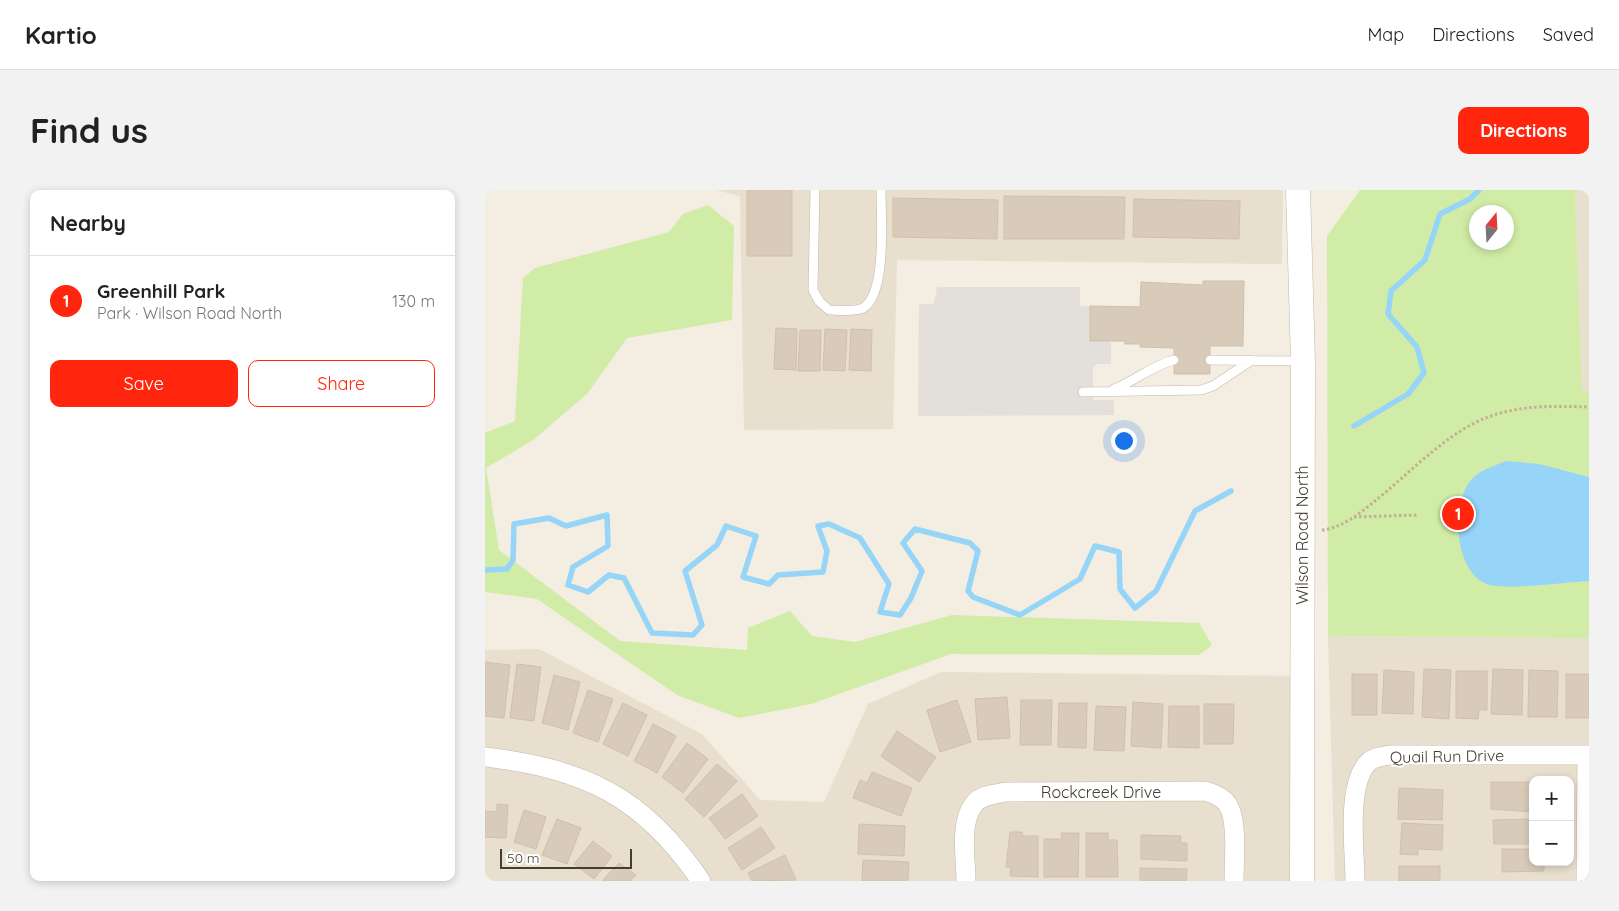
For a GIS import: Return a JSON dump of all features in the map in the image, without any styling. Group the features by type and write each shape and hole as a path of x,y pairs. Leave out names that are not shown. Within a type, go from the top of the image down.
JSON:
{"street":[{"name":"Wilson Road North","path":"1299,190 1303,360 1302,881"},
{"name":"Quail Run Drive","path":"1355,881 1355,792 1359,774 1372,759 1390,754 1588,755"},
{"path":"1586,881 1588,755"},
{"path":"485,757 525,762 558,770 589,781 644,814 678,848 701,881"},
{"name":"Rockcreek Drive","path":"966,881 968,816 975,803 989,795 1006,792 1205,791 1218,795 1228,805 1233,820 1234,881"}],"lane":[{"path":"815,190 813,290 819,301 829,310 861,309 871,302 879,277 881,190"},
{"path":"1107,392 1128,384 1165,362 1174,360"},
{"path":"1210,360 1303,360"},
{"path":"1083,392 1201,390 1213,386 1252,360"}],"path":[{"path":"1302,532 1329,529 1353,518 1451,439 1490,416 1533,407 1589,407"},
{"path":"1353,518 1418,515"}],"shaded area":[{"path":"716,190 1283,190 1282,264 897,260 893,429 744,430 740,196"},
{"path":"1575,190 1589,190 1589,391 1582,390"},
{"path":"937,287 1080,287 1080,306 1090,306 1111,341 1111,364 1096,364 1093,368 1093,400 1114,400 1114,415 918,416 919,304 934,304"},
{"path":"1328,636 1589,638 1589,881 1335,881"},
{"path":"539,649 702,734 760,800 824,802 868,704 941,672 1301,676 1308,881 485,881 485,650"}],"green space":[{"path":"1360,190 1575,190 1582,390 1589,391 1589,638 1328,636 1327,236"},
{"path":"708,205 734,226 732,320 627,338 587,394 533,440 486,468 499,550 620,641 747,650 748,628 790,611 812,636 855,642 952,615 1199,623 1212,645 1199,655 951,654 811,704 739,718 677,695 537,599 485,592 485,433 515,421 523,278 535,268 669,232 683,214"}],"water":[{"path":"1506,461 1539,464 1589,477 1589,581 1524,586 1490,585 1478,579 1468,567 1462,552 1459,535 1461,501 1467,487 1475,476 1486,469"}],"building":[{"path":"747,190 792,190 792,256 747,256"},
{"path":"1004,196 1125,197 1124,239 1004,239"},
{"path":"893,198 998,200 997,239 893,237"},
{"path":"1134,199 1240,201 1239,239 1133,237"},
{"path":"1203,281 1244,281 1243,346 1210,346 1210,374 1174,374 1174,348 1140,347 1141,344 1125,344 1125,341 1090,341 1090,306 1140,307 1141,282 1203,285"},
{"path":"776,328 797,329 796,370 774,369"},
{"path":"825,329 847,330 845,371 823,370"},
{"path":"851,329 872,330 871,371 849,370"},
{"path":"800,330 821,330 820,371 798,371"},
{"path":"485,662 510,665 504,718 485,716"},
{"path":"517,664 541,667 534,721 510,718"},
{"path":"1424,669 1451,670 1449,719 1422,717"},
{"path":"1493,669 1523,670 1522,715 1491,714"},
{"path":"1384,670 1414,672 1413,714 1382,713"},
{"path":"1529,670 1558,671 1557,717 1528,717"},
{"path":"1456,671 1487,671 1487,710 1479,710 1478,719 1456,718"},
{"path":"1352,674 1377,674 1377,715 1352,715"},
{"path":"1566,674 1589,674 1589,718 1566,718"},
{"path":"554,675 580,682 568,730 542,723"},
{"path":"588,690 613,699 598,742 573,733"},
{"path":"1007,697 1010,738 978,740 975,699"},
{"path":"957,700 971,742 940,752 927,710"},
{"path":"1021,700 1052,700 1051,745 1020,745"},
{"path":"1133,702 1163,704 1161,748 1131,746"},
{"path":"623,703 647,715 628,756 603,744"},
{"path":"1059,703 1087,703 1086,748 1058,747"},
{"path":"1204,704 1234,704 1233,744 1204,744"},
{"path":"1096,706 1126,707 1124,751 1094,750"},
{"path":"1169,706 1199,706 1199,748 1168,747"},
{"path":"653,724 676,736 657,773 634,761"},
{"path":"897,731 936,757 919,782 881,756"},
{"path":"687,743 708,759 683,793 662,777"},
{"path":"717,764 737,781 704,817 685,799"},
{"path":"872,772 912,788 901,816 853,798 860,780 867,783"},
{"path":"1491,782 1529,782 1529,812 1491,809"},
{"path":"1399,788 1443,790 1442,820 1398,819"},
{"path":"742,794 758,816 725,839 709,818"},
{"path":"497,804 508,805 506,838 485,837 485,811 497,812"},
{"path":"524,810 546,817 536,849 514,842"},
{"path":"557,819 581,828 567,864 542,855"},
{"path":"1529,819 1529,844 1494,844 1493,820"},
{"path":"1402,823 1443,825 1442,850 1418,849 1418,855 1400,854"},
{"path":"859,824 905,826 904,856 858,854"},
{"path":"761,827 775,848 742,870 728,848"},
{"path":"1010,832 1022,832 1022,836 1038,836 1038,877 1010,876 1011,867 1006,867"},
{"path":"1061,833 1079,833 1078,877 1044,877 1044,839 1062,839"},
{"path":"1086,833 1108,833 1108,840 1117,840 1118,877 1086,877"},
{"path":"1141,835 1181,836 1180,843 1187,843 1187,861 1141,859"},
{"path":"593,841 612,856 594,879 574,864"},
{"path":"1502,849 1529,849 1529,866 1544,866 1544,871 1502,872"},
{"path":"785,855 796,880 752,881 748,873"},
{"path":"863,860 909,862 908,881 862,881"},
{"path":"619,863 636,875 630,881 602,881"},
{"path":"1399,866 1440,866 1440,881 1399,881"},
{"path":"1140,868 1187,869 1186,881 1140,881"}],"waterway":[{"path":"1354,426 1408,394 1424,373 1417,347 1388,314 1391,291 1425,260 1440,214 1470,199 1479,190"},
{"path":"485,570 507,569 513,560 514,524 549,518 566,526 607,515 608,546 573,567 568,585 588,592 609,575 624,578 652,633 693,635 702,625 685,571 717,545 726,526 756,536 743,577 769,584 778,575 823,572 827,551 818,526 829,524 860,538 889,584 880,612 900,615 911,598 922,571 903,543 915,529 970,543 978,551 968,591 973,597 1020,615 1080,579 1095,546 1119,552 1120,589 1135,608 1156,591 1195,511 1231,491"}],"place":[{"name":"Greenhill Park","path":"1458,514"}]}
